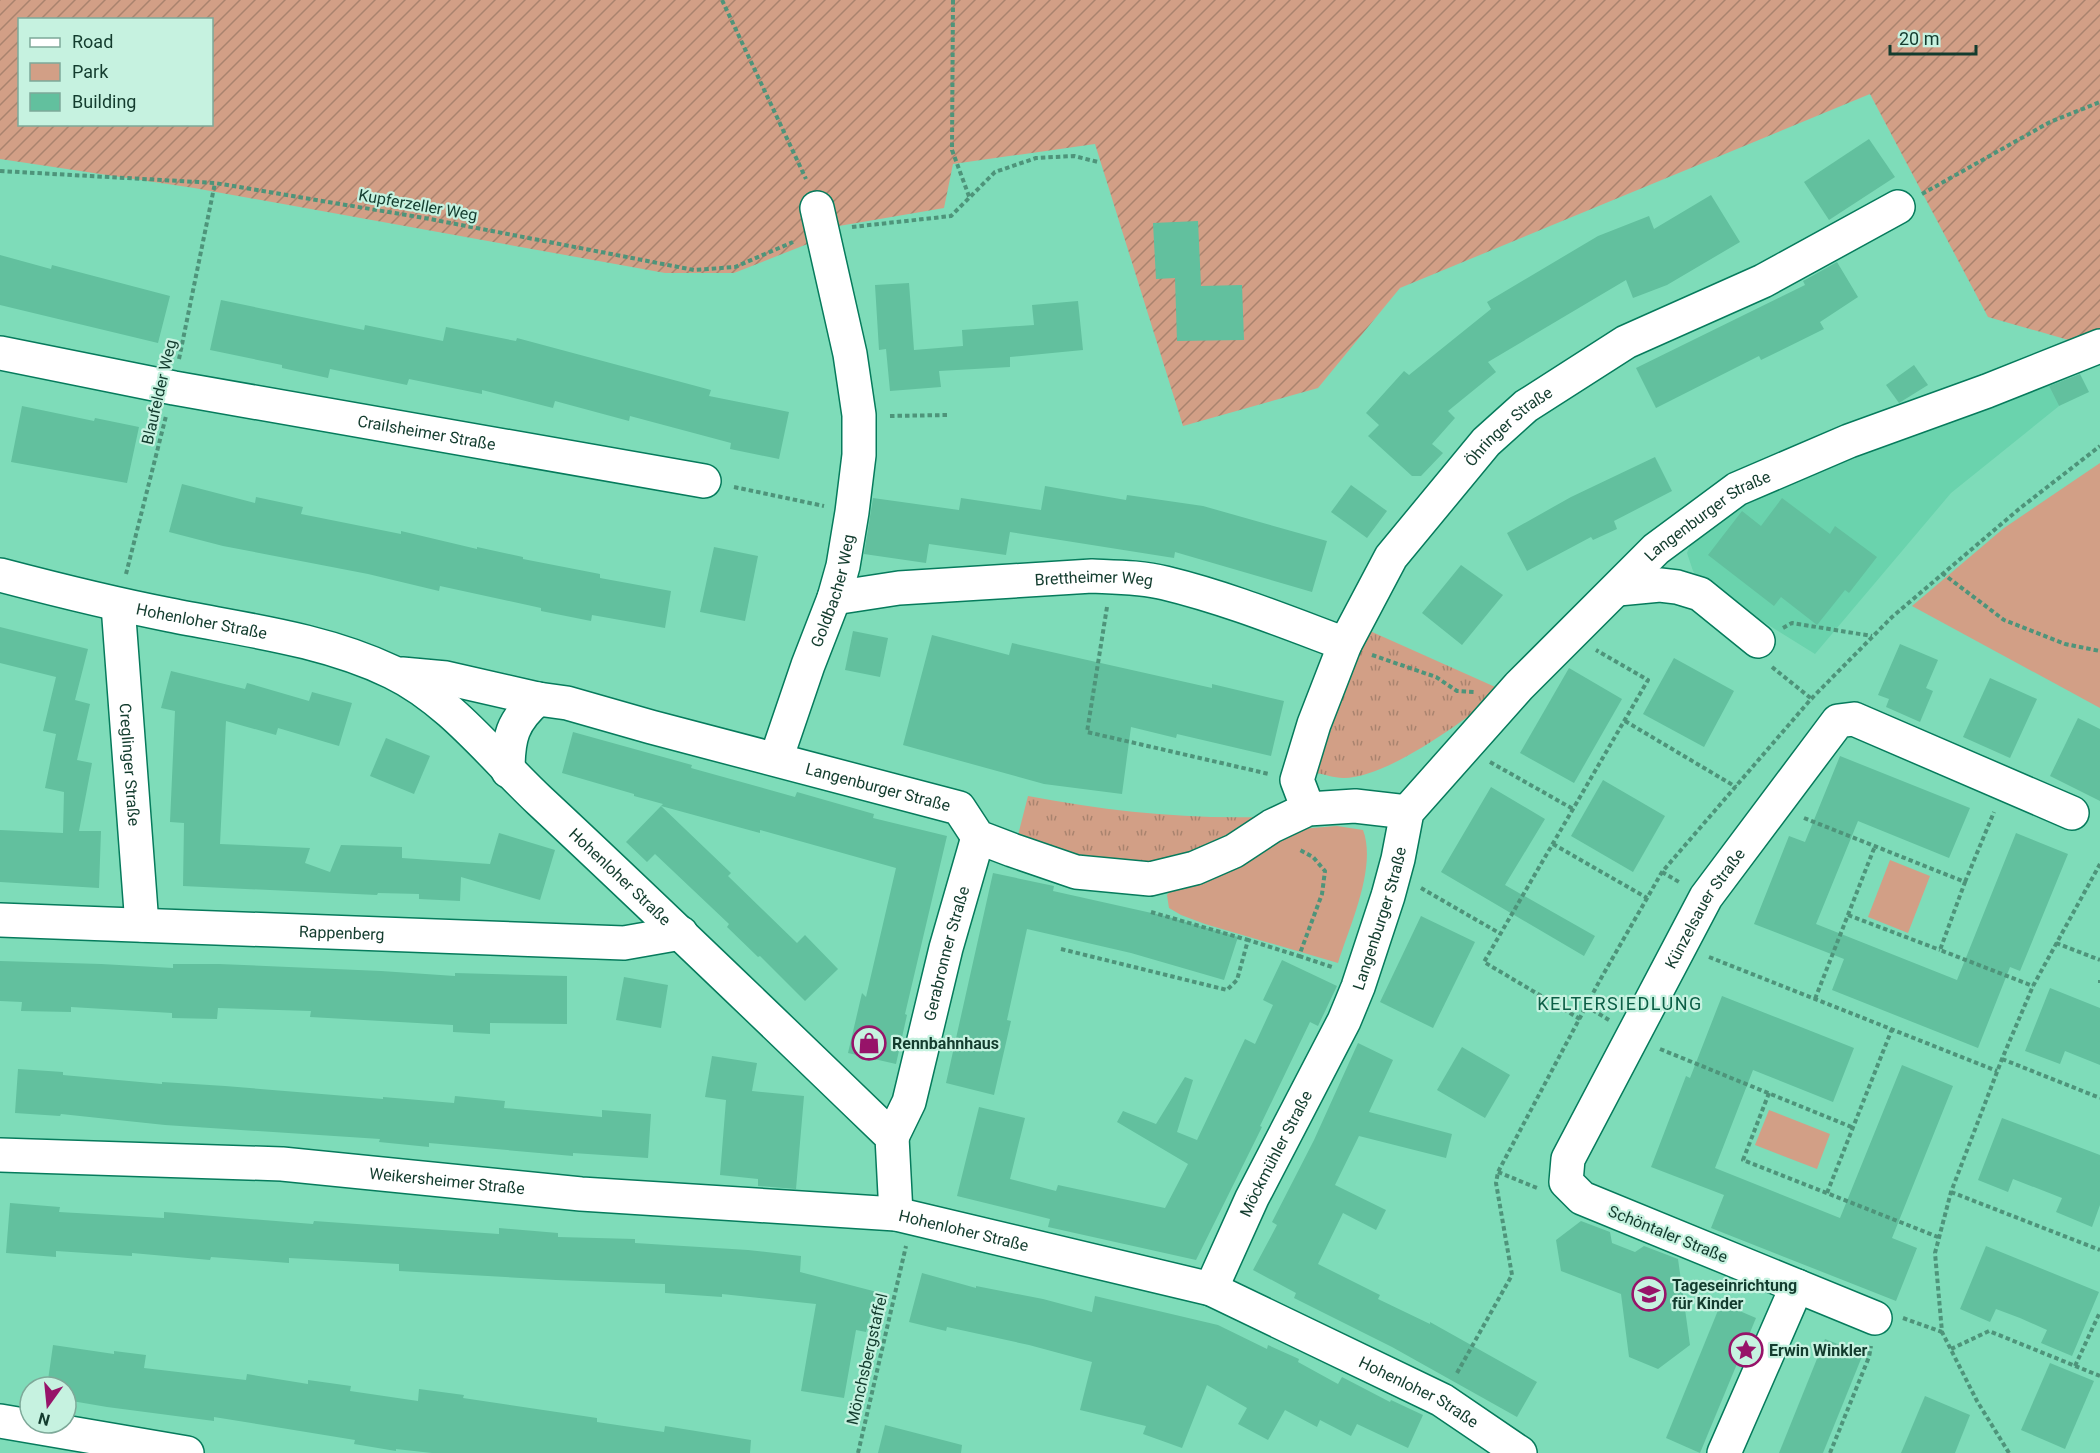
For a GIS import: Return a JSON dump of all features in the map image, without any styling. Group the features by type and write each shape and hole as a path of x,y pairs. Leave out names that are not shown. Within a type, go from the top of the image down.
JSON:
{"street":[{"name":"Öhringer Straße","path":"1300,802 1314,724 1344,644 1390,557 1486,442 1526,406 1626,342 1763,281 1898,207"},
{"name":"Goldbacher Weg","path":"777,759 808,665 834,598 843,566 859,455 859,415 850,354 820,219"},
{"name":"Langenburger Straße","path":"1344,1021 1358,987 1394,872 1407,812 1519,686 1656,549 1737,489 1849,441 1987,391 2097,347"},
{"name":"Crailsheimer Straße","path":"0,353 174,388 704,481"},
{"name":"Hohenloher Straße","path":"0,575 118,605 302,641 354,656 394,673 425,691 449,711 508,771 681,933 892,1137 896,1214 1211,1289 1442,1400 1520,1453"},
{"name":"Brettheimer Weg","path":"834,598 899,588 1092,576 1112,577 1164,582 1254,609 1344,644"},
{"path":"1618,589 1660,585 1700,594 1758,641"},
{"name":"Creglinger Straße","path":"118,605 142,925"},
{"name":"Langenburger Straße","path":"394,673 446,678 538,699 567,703 958,808 978,837"},
{"path":"508,771 508,748 514,731 522,712 538,699"},
{"name":"Künzelsauer Straße","path":"1566,1182 1568,1159 1706,897 1838,721 1854,719 2072,813"},
{"path":"978,837 1076,872 1150,879 1195,868 1234,851 1272,826 1300,802 1407,812"},
{"name":"Gerabronner Straße","path":"892,1137 909,1102 946,948 978,837"},
{"name":"Rappenberg","path":"0,920 624,943 681,933"},
{"name":"Möckmühler Straße","path":"1211,1289 1252,1198 1344,1021"},
{"name":"Weikersheimer Straße","path":"0,1155 282,1164 581,1194 896,1214"},
{"name":"Schöntaler Straße","path":"1566,1182 1582,1198 1797,1286 1873,1331"},
{"path":"1724,1453 1797,1286"},
{"path":"0,1421 187,1453"}],"path":[{"path":"722,0 798,158 820,219"},
{"path":"953,0 951,150 970,199"},
{"path":"1898,207 2050,122 2100,102"},
{"name":"Kupferzeller Weg","path":"0,171 215,183 430,219 694,270 735,267 820,219 951,216 995,172 1036,158 1074,156 1098,162"},
{"name":"Blaufelder Weg","path":"118,605 174,388 215,183"},
{"path":"859,415 878,417 949,415"},
{"path":"1442,1400 1512,1275 1496,1184 1498,1172 1662,872 1811,699 1892,616 2019,509 2099,448"},
{"path":"704,481 852,512"},
{"path":"1942,573 2004,620 2065,644 2100,651"},
{"path":"1112,577 1087,732 1300,802 1298,849 1313,856 1325,872 1322,894 1299,956 1149,911 1138,878"},
{"path":"1792,623 1873,637"},
{"path":"1571,635 1648,680 1484,962 1580,1019"},
{"path":"1758,641 1768,664 1811,699"},
{"path":"1344,644 1436,677 1457,691 1482,693 1519,686"},
{"path":"1625,721 1736,787"},
{"path":"1464,747 1573,809"},
{"path":"1940,950 2004,783"},
{"path":"1773,806 1965,882"},
{"path":"1553,844 1647,898"},
{"path":"1815,999 1875,846"},
{"path":"2009,1453 1977,1401 1942,1332 1935,1253 1952,1192 2002,1059 2033,986 2100,864"},
{"path":"1394,872 1501,934"},
{"path":"1848,915 2033,986"},
{"path":"1061,949 1227,990 1237,980 1248,940"},
{"path":"2056,943 2100,960"},
{"path":"1680,945 1998,1071"},
{"path":"1827,1193 1892,1029"},
{"path":"1633,1033 1664,1051 1854,1128"},
{"path":"2002,1059 2100,1098"},
{"path":"1769,1093 1743,1160 1938,1237"},
{"path":"1498,1172 1543,1191 1566,1182"},
{"path":"1952,1192 2100,1250"},
{"name":"Mönchsbergstaffel","path":"858,1453 900,1270"},
{"path":"1830,1453 1869,1357 1873,1331 1888,1312 1942,1332"},
{"path":"2075,1366 2100,1312"},
{"path":"1951,1349 1989,1331 2100,1376"}],"shaded area":[{"path":"2054,374 2059,381 2049,386 2059,406 1951,493 1815,654 1703,584 1693,571 1687,553 1693,538 1747,501"}],"green space":[{"path":"0,0 2100,0 2100,359 2086,345 1988,317 1870,94 1400,288 1318,388 1183,426 1095,144 953,164 944,208 833,227 810,243 734,273 665,273 194,188 0,159"},
{"path":"2100,463 2100,708 1912,606 2004,528"},
{"path":"1370,631 1502,690 1449,730 1404,758 1381,769 1361,776 1343,778 1316,773 1356,656"},
{"path":"1028,796 1144,813 1202,817 1262,817 1233,839 1129,873 1016,843"},
{"path":"1337,826 1363,830 1367,861 1355,914 1338,963 1205,924 1169,908 1167,895 1171,890 1286,830"},
{"path":"1890,860 1930,876 1908,933 1868,917"},
{"path":"1769,1110 1830,1134 1817,1169 1755,1145"}],"building":[{"path":"1869,139 1895,177 1829,220 1804,182"},
{"path":"1711,195 1740,242 1667,285 1633,298 1626,280 1488,362 1496,372 1448,411 1455,418 1432,444 1443,453 1421,476 1412,476 1368,436 1379,425 1366,413 1404,371 1409,375 1491,309 1487,302 1598,236 1649,216 1654,229"},
{"path":"1198,221 1201,286 1242,285 1244,340 1177,341 1175,278 1156,279 1153,223"},
{"path":"0,255 51,269 52,265 170,296 158,343 0,305"},
{"path":"1837,262 1858,297 1820,322 1824,329 1761,360 1759,356 1656,408 1636,368 1805,285 1803,281"},
{"path":"909,283 914,350 963,346 962,330 1034,325 1032,305 1078,301 1083,350 1010,357 1010,367 939,371 941,387 890,391 886,349 879,350 875,285"},
{"path":"221,300 364,330 365,325 443,341 446,327 516,341 517,338 711,390 709,396 789,412 779,459 730,449 731,443 630,416 629,421 555,401 553,408 482,390 482,394 409,379 407,385 330,369 328,378 282,368 282,365 210,350"},
{"path":"1914,365 1928,385 1899,403 1886,385"},
{"path":"2080,374 2089,392 2059,406 2049,386"},
{"path":"22,406 94,421 95,418 139,427 127,483 11,462"},
{"path":"1655,457 1672,491 1614,521 1617,529 1593,540 1591,537 1527,571 1507,533 1571,497"},
{"path":"182,484 255,503 256,497 303,507 301,514 401,534 401,531 600,574 600,578 671,591 665,628 592,615 591,621 440,586 439,591 368,574 223,546 169,532"},
{"path":"1351,485 1387,511 1367,538 1331,512"},
{"path":"1045,486 1126,500 1127,495 1203,506 1327,541 1312,592 1175,552 1174,558 1010,532 1006,555 929,544 926,563 864,554 873,498 959,510 961,498 1041,510"},
{"path":"1782,498 1830,534 1835,526 1877,557 1849,593 1845,590 1817,625 1781,597 1774,606 1708,555 1742,511 1761,526"},
{"path":"714,547 758,556 745,621 700,612"},
{"path":"1461,565 1503,595 1462,645 1422,613"},
{"path":"0,627 88,649 75,700 90,704 77,760 92,763 79,831 101,831 99,888 0,882 0,830 63,833 64,792 45,788 56,734 43,731 56,677 0,663"},
{"path":"853,631 888,638 880,677 845,670"},
{"path":"932,635 1009,655 1012,643 1212,688 1212,684 1284,701 1271,756 1177,734 1176,738 1131,727 1122,794 1044,784 903,745"},
{"path":"1900,644 1938,660 1926,688 1933,691 1920,722 1886,707 1889,699 1878,695"},
{"path":"1674,658 1734,691 1704,747 1643,714"},
{"path":"1569,668 1622,699 1574,783 1520,753"},
{"path":"171,671 245,689 247,683 309,701 312,692 352,703 339,746 278,728 276,735 226,721 220,844 310,848 305,863 330,872 341,845 402,847 402,858 490,864 499,833 555,850 540,900 461,877 460,901 419,899 419,894 378,893 377,895 183,886 184,823 170,822 175,711 161,708"},
{"path":"1990,678 2037,699 2010,758 1963,737"},
{"path":"2078,718 2100,729 2100,801 2050,776"},
{"path":"573,732 795,797 797,792 874,814 873,818 947,836 905,1014 907,1015 896,1064 848,1053 862,993 866,997 896,868 760,830 760,833 661,806 663,804 634,796 634,794 562,773"},
{"path":"386,738 430,756 414,794 370,776"},
{"path":"1840,756 1970,808 1949,858 1858,821 1816,924 1957,980 2016,833 2068,854 2020,971 2010,967 1978,1048 1832,990 1844,959 1754,924 1789,836 1805,842"},
{"path":"1603,780 1665,816 1633,872 1571,836"},
{"path":"1491,787 1545,819 1505,885 1595,936 1584,956 1441,872"},
{"path":"661,806 731,873 728,876 797,943 805,935 838,969 805,1001 655,854 647,862 626,842"},
{"path":"993,873 1054,886 1053,891 1165,916 1238,937 1224,980 1131,953 1027,929 1007,1020 1011,1021 994,1095 946,1083"},
{"path":"1421,916 1475,942 1433,1028 1380,1002"},
{"path":"1282,960 1337,986 1318,1026 1310,1022 1260,1126 1262,1127 1196,1260 1048,1227 1050,1219 957,1196 979,1107 1025,1118 1010,1179 1056,1191 1058,1185 1165,1208 1188,1164 1117,1122 1123,1111 1156,1124 1185,1077 1193,1080 1177,1132 1197,1140 1245,1039 1255,1044 1273,1005 1263,1000"},
{"path":"0,961 173,968 173,964 219,964 455,976 455,973 567,976 567,1024 490,1023 490,1034 453,1032 453,1025 310,1017 311,1011 218,1008 217,1019 172,1018 172,1013 71,1007 71,1012 21,1011 22,1002 0,1001"},
{"path":"624,977 668,985 661,1028 616,1020"},
{"path":"2050,988 2100,1008 2100,1065 2065,1051 2060,1064 2025,1051"},
{"path":"1722,996 1854,1048 1833,1102 1753,1070 1715,1168 1840,1218 1902,1065 1953,1086 1892,1238 1917,1248 1896,1301 1711,1228 1724,1195 1651,1167 1686,1076 1690,1078"},
{"path":"1358,1043 1393,1060 1369,1112 1452,1134 1446,1158 1359,1136 1335,1185 1386,1210 1376,1230 1343,1213 1318,1264 1380,1295 1378,1299 1430,1324 1430,1322 1537,1382 1517,1417 1392,1347 1294,1298 1296,1293 1253,1270 1277,1225 1272,1222 1314,1140"},
{"path":"1462,1047 1510,1075 1485,1118 1437,1090"},
{"path":"712,1056 757,1063 752,1091 804,1096 796,1189 758,1186 758,1179 720,1175 726,1100 705,1097"},
{"path":"18,1069 162,1084 162,1082 225,1086 383,1099 383,1097 454,1103 455,1096 505,1101 504,1108 602,1117 602,1110 651,1114 648,1158 573,1153 573,1156 429,1143 429,1147 379,1142 380,1139 165,1125 61,1114 60,1116 15,1113"},
{"path":"2002,1118 2100,1155 2100,1205 2092,1227 2056,1212 2062,1198 2013,1179 2008,1192 1978,1180"},
{"path":"10,1203 60,1207 59,1212 164,1218 164,1212 313,1224 314,1221 499,1234 499,1228 558,1233 558,1237 635,1239 635,1243 748,1250 801,1256 800,1272 877,1292 866,1332 856,1330 844,1398 801,1391 816,1304 722,1294 722,1297 665,1293 665,1284 399,1271 399,1264 289,1258 289,1263 211,1257 210,1260 132,1253 132,1256 56,1251 56,1257 6,1253"},
{"name":"Tageseinrichtung für Kinder","path":"1581,1221 1610,1232 1612,1243 1635,1252 1644,1246 1678,1259 1690,1345 1658,1369 1629,1357 1621,1294 1561,1271 1556,1240"},
{"path":"1986,1246 2099,1292 2072,1356 2041,1343 2047,1330 2020,1318 1996,1309 1990,1322 1960,1309"},
{"path":"922,1273 976,1288 976,1286 1043,1299 1092,1312 1095,1296 1218,1325 1267,1349 1268,1345 1299,1359 1298,1362 1338,1384 1342,1377 1390,1402 1391,1400 1423,1415 1408,1448 1357,1424 1351,1436 1320,1420 1317,1427 1285,1410 1268,1440 1238,1424 1247,1408 1207,1385 1182,1448 1143,1434 1146,1426 1080,1410 1092,1362 947,1327 946,1331 909,1322"},
{"path":"1721,1303 1756,1318 1700,1453 1666,1438"},
{"path":"1825,1339 1863,1354 1823,1453 1779,1453"},
{"path":"53,1345 114,1354 114,1351 146,1355 144,1368 246,1380 247,1374 308,1384 308,1380 351,1386 350,1391 418,1401 419,1389 464,1395 463,1398 597,1418 597,1422 664,1432 665,1426 751,1440 750,1453 432,1453 396,1449 396,1451 354,1444 355,1440 214,1417 214,1421 78,1402 78,1375 49,1375"},
{"path":"2050,1363 2094,1381 2065,1449 2021,1430"},
{"path":"1925,1396 1970,1415 1955,1453 1901,1453"},
{"path":"885,1425 962,1445 961,1453 878,1453"}],"place":[{"name":"Rennbahnhaus","path":"869,1043"},
{"name":"Tageseinrichtung für Kinder","path":"1649,1294"},
{"name":"Erwin Winkler","path":"1746,1350"}],"district":[{"name":"KELTERSIEDLUNG","path":"1620,1003"}]}
